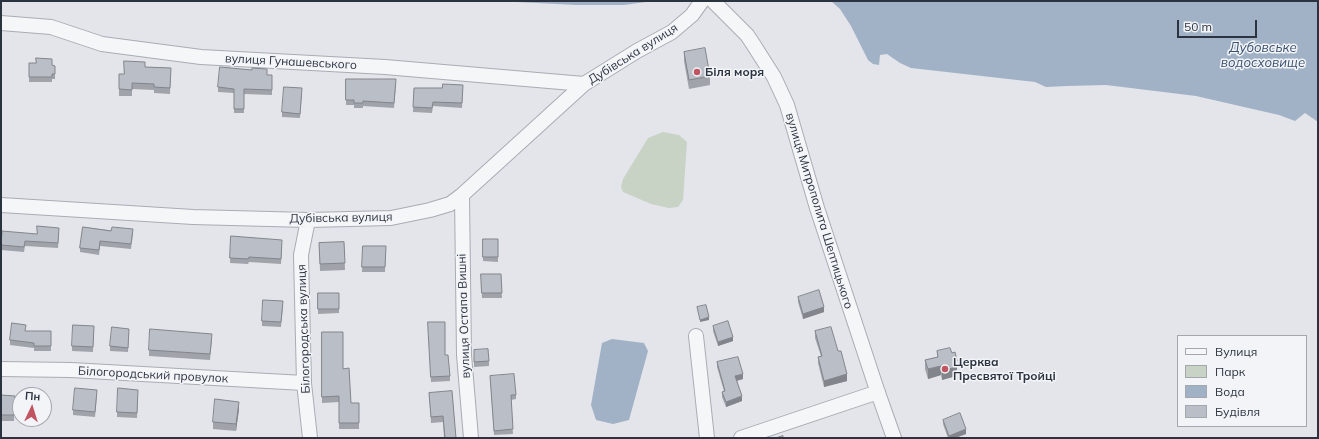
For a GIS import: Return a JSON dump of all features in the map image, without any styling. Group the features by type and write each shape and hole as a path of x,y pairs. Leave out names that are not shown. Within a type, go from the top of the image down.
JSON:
{"street":[{"name":"Дубівська вулиця","path":"1,205 193,217 308,220 391,218 430,210 450,204 462,195 584,84 637,51 672,32 692,15 702,1"},
{"name":"вулиця Митрополита Шептицького","path":"713,1 754,44 774,77 786,105 817,208 894,438"},
{"name":"вулиця Гунашевського","path":"1,23 51,27 102,44 201,58 385,67 584,84"},
{"name":"вулиця Остапа Вишні","path":"462,195 464,355 471,438"},
{"name":"Білогородська вулиця","path":"308,220 301,255 304,383 310,438"},
{"path":"696,336 707,438"},
{"name":"Білогородський провулок","path":"1,369 71,370 304,383"},
{"path":"741,438 878,392"}],"green space":[{"path":"663,132 679,135 687,142 683,200 678,207 669,208 651,204 623,192 621,187 623,179 648,138"}],"water":[{"path":"496,1 653,1 624,5 577,5"},
{"name":"Дубовське водосховище","path":"831,1 1318,1 1318,122 1305,113 1295,121 1279,115 1196,96 1106,85 1046,87 1035,82 911,68 900,63 887,54 880,55 879,65 873,64 868,60 851,26 840,9"},
{"path":"612,339 644,343 648,351 629,420 613,424 596,420 591,405 602,343"}],"building":[{"path":"705,48 710,76 689,80 684,52"},
{"path":"36,58 52,59 52,65 55,66 55,74 52,74 52,77 29,77 29,63 36,63"},
{"path":"124,61 145,62 145,67 171,68 170,88 154,87 154,84 132,83 132,90 119,89 119,74 124,74"},
{"path":"220,67 252,70 252,68 267,69 267,75 272,75 272,90 244,89 244,109 234,109 234,89 218,87"},
{"path":"346,79 396,79 394,103 363,101 363,103 354,103 354,100 346,100"},
{"path":"443,84 463,85 462,103 433,102 432,108 413,107 414,88 442,88"},
{"path":"284,87 302,88 300,114 282,112"},
{"path":"37,226 59,228 58,243 25,241 24,247 1,245 2,231 37,234"},
{"path":"83,227 111,231 112,227 133,229 131,244 100,241 99,250 80,248"},
{"path":"231,236 282,240 281,259 249,257 248,259 230,258"},
{"path":"483,239 498,239 498,257 483,257"},
{"path":"344,242 345,263 320,264 319,243"},
{"path":"363,246 386,246 385,267 362,267"},
{"path":"481,274 501,274 502,293 482,293"},
{"path":"819,290 824,307 803,314 798,297"},
{"path":"318,293 339,293 339,309 318,309"},
{"path":"263,300 283,301 281,322 262,321"},
{"path":"706,305 709,317 700,320 697,307"},
{"path":"728,321 733,337 718,342 713,326"},
{"path":"428,322 445,322 445,355 448,355 450,376 431,377"},
{"path":"12,323 26,325 25,331 51,331 51,346 34,346 34,343 10,340"},
{"path":"73,325 94,326 93,347 72,346"},
{"path":"112,327 129,329 128,348 110,346"},
{"path":"831,327 838,351 841,351 847,374 824,381 818,357 822,356 815,331"},
{"path":"150,329 212,334 210,354 149,350"},
{"path":"322,332 343,332 343,369 349,368 351,403 359,403 359,423 339,423 339,396 322,397"},
{"path":"950,348 952,353 955,352 957,361 954,361 956,367 942,371 941,366 928,369 925,360 938,357 937,351"},
{"path":"488,349 489,361 474,362 474,350"},
{"path":"738,357 743,374 735,376 742,396 726,402 722,392 725,391 717,362"},
{"path":"514,374 516,395 511,395 513,429 494,431 490,376"},
{"path":"75,388 97,390 95,412 73,410"},
{"path":"118,388 138,390 137,413 117,412"},
{"path":"452,391 456,438 445,438 443,416 431,417 429,393"},
{"path":"1,395 12,396 12,415 1,415"},
{"path":"215,399 239,402 236,424 213,422"},
{"path":"960,413 966,429 949,436 943,420"}],"place":[{"name":"Біля моря","path":"697,72"},
{"name":"Церква Пресвятої Тройці","path":"945,369"}]}
